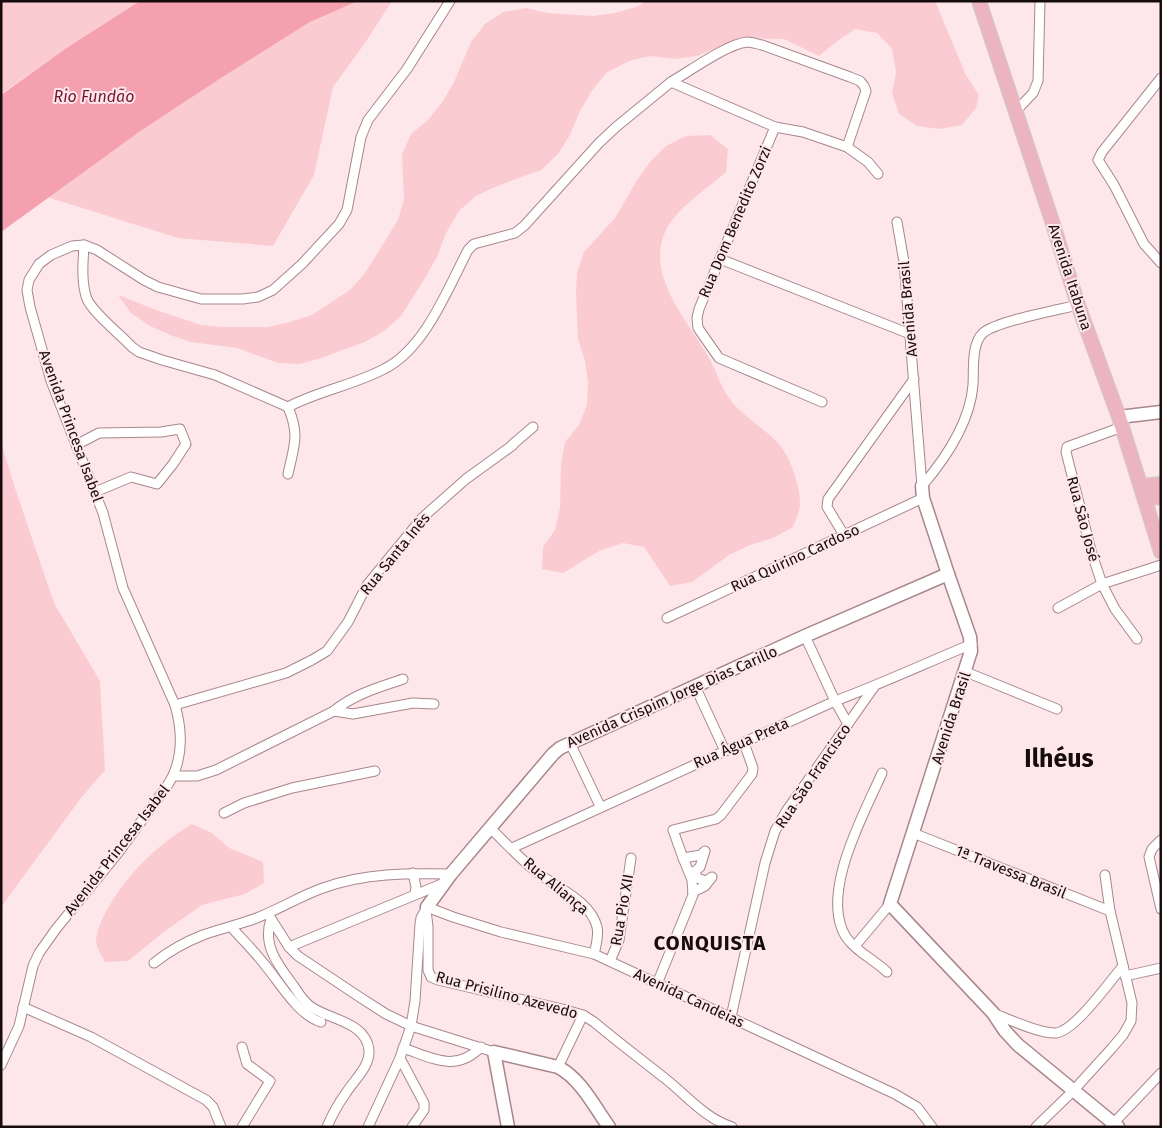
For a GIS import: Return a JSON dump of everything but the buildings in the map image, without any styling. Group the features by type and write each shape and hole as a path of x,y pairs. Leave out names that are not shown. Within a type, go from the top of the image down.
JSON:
{"main road":[{"name":"Avenida Itabuna","path":"980,1 1078,305 1120,422 1161,552"},
{"path":"1143,492 1161,484"},
{"path":"1143,492 1161,497"}],"street":[{"path":"450,1 407,69 368,120 361,137 348,210 339,224 302,264 273,290 258,297 201,299 158,287 97,250 84,245 84,286 88,300 106,322 139,352 215,375 288,407 384,370 398,361 422,333 441,303 468,250 474,244 515,233 524,226 599,143 616,127 671,82 727,48 745,42 752,42 833,69 860,81 864,86 866,94 846,147"},
{"path":"1015,112 1033,93 1038,81 1040,1"},
{"path":"1160,264 1144,244 1114,186 1098,160 1102,152 1161,78"},
{"path":"671,82 774,127 804,132 846,147 868,162 878,174"},
{"name":"Rua Dom Benedito Zorzi","path":"774,127 698,310 698,328 719,358 822,402"},
{"name":"Avenida Brasil","path":"890,904 966,672 972,644 923,492 904,262 897,222"},
{"name":"Avenida Princesa Isabel","path":"1,1065 12,1042 24,1007 33,966 39,954 56,929 118,853 174,776 179,762 180,740 175,705 123,588 103,513 51,381 30,308 27,290 32,272 51,255 72,246 84,245"},
{"path":"720,259 910,334"},
{"path":"923,492 943,461 968,410 973,388 976,349 980,336 990,329 1005,323 1078,305"},
{"path":"844,535 827,507 828,499 914,378"},
{"path":"288,407 295,425 295,441 288,474"},
{"path":"1120,422 1161,412"},
{"name":"Rua São José","path":"1120,422 1066,449 1092,554 1102,584 1115,609 1137,639"},
{"name":"Rua Santa Inês","path":"175,705 286,673 327,651 348,622 367,585 422,518 466,478 512,445 533,427"},
{"path":"76,445 99,433 161,432 180,429 186,444 170,469 157,484 131,477 95,492"},
{"name":"Rua Quirino Cardoso","path":"667,618 844,535 923,492"},
{"path":"1058,608 1102,584 1161,565"},
{"name":"Avenida Crispim Jorge Dias Carillo","path":"368,1127 400,1058 411,1026 415,1001 420,924 427,908 447,879 553,754 570,743 695,686 948,574"},
{"path":"806,636 835,701 848,724"},
{"name":"Rua Água Preta","path":"512,848 600,806 835,701 874,687 972,644"},
{"path":"966,672 1057,709"},
{"path":"174,776 197,776 216,770 334,711 346,700 403,679"},
{"path":"695,686 725,751"},
{"name":"Rua São Francisco","path":"731,1017 765,863 775,831 787,810 874,687"},
{"path":"334,711 353,714 412,703 434,704"},
{"path":"657,984 693,892 692,880 673,830 716,819 730,804 752,774 753,768 744,742"},
{"path":"570,743 600,806"},
{"path":"224,813 244,803 292,788 375,771"},
{"path":"882,773 844,864 838,897 841,922 846,937 854,946 887,972"},
{"name":"Rua Aliança","path":"490,828 538,874 579,902 591,914 597,926 598,934 594,954"},
{"name":"1ª Travessa Brasil","path":"913,833 1110,911"},
{"path":"1161,840 1149,853 1149,861 1161,909"},
{"path":"683,858 701,855 705,851 700,867 695,871 697,878 706,881 712,877 705,886 693,892"},
{"name":"Rua Pio XII","path":"610,962 620,940 631,858"},
{"path":"413,873 416,887 415,894"},
{"path":"154,963 187,942 206,934 270,916 322,888 350,880 413,873 447,879"},
{"path":"1036,1127 1073,1091 1112,1048 1123,1035 1131,1021 1132,1003 1110,911 1105,875"},
{"path":"289,946 447,879"},
{"path":"854,946 890,904 993,1013 1004,1031 1018,1045 1114,1126 1161,1073"},
{"name":"Avenida Candeias","path":"427,908 501,932 594,954 901,1097 917,1107 932,1127"},
{"name":"Rua Prisilino Azevedo","path":"427,908 428,970 429,974 435,979 582,1015 594,1022 668,1081 702,1112 732,1127"},
{"path":"270,916 289,946 298,956 386,1014 411,1026 494,1052 558,1067 572,1076 610,1127"},
{"path":"270,916 268,933 271,949 276,961 300,996 313,1008 354,1027 366,1040 369,1050 367,1063 339,1104 327,1127"},
{"path":"232,928 309,1018 321,1022"},
{"path":"993,1013 1050,1033 1060,1032 1073,1025 1123,966"},
{"path":"1125,976 1161,968"},
{"path":"24,1007 91,1037 206,1100 213,1108 220,1127"},
{"path":"558,1067 582,1015"},
{"path":"242,1047 247,1064 270,1081 242,1127"},
{"path":"403,1048 442,1061 455,1062 472,1055 481,1047"},
{"path":"494,1052 508,1127"},
{"path":"400,1058 424,1104 424,1110 412,1127"}],"shaded area":[{"path":"1,1 140,1 65,49 1,94"},
{"path":"358,1 392,1 333,87 314,175 273,246 178,238 47,197 139,132 221,78 310,22"},
{"path":"647,1 935,1 966,75 979,95 976,108 962,125 939,129 917,126 899,114 892,93 896,72 892,49 877,33 855,29 819,56 784,39 740,38 697,56 674,59 650,56 629,61 606,73 591,92 579,113 570,135 558,154 541,170 476,196 459,211 445,235 437,257 401,316 384,331 365,342 300,364 278,363 237,348 191,342 170,335 150,326 131,313 118,295 201,325 268,327 312,315 350,290 365,273 398,220 404,199 402,154 411,134 428,120 443,101 454,82 471,42 485,24 503,12 526,8 547,13 592,16 615,13 636,7"},
{"path":"710,135 728,149 726,172 685,206 671,221 661,247 660,264 664,281 671,297 709,358 723,389 740,410 777,442 786,455 794,472 800,498 800,506 793,527 773,538 750,545 729,555 692,582 670,586 644,547 623,543 601,550 563,573 542,569 543,547 555,530 560,508 561,464 565,442 579,425 587,405 588,383 585,361 578,339 576,294 577,273 584,252 615,218 637,180 650,162 666,146 686,136"},
{"path":"1,443 54,603 100,681 105,770 81,798 1,907"},
{"path":"192,824 212,833 229,848 263,862 264,883 245,894 202,905 165,931 128,961 105,962 96,940 102,919 116,895 144,861 167,841"}],"water":[{"name":"Rio Fundão","path":"140,1 358,1 310,22 221,78 139,132 1,232 1,95 65,49"}],"district":[{"name":"Ilhéus","path":"1059,758"},
{"name":"CONQUISTA","path":"710,943"}]}
